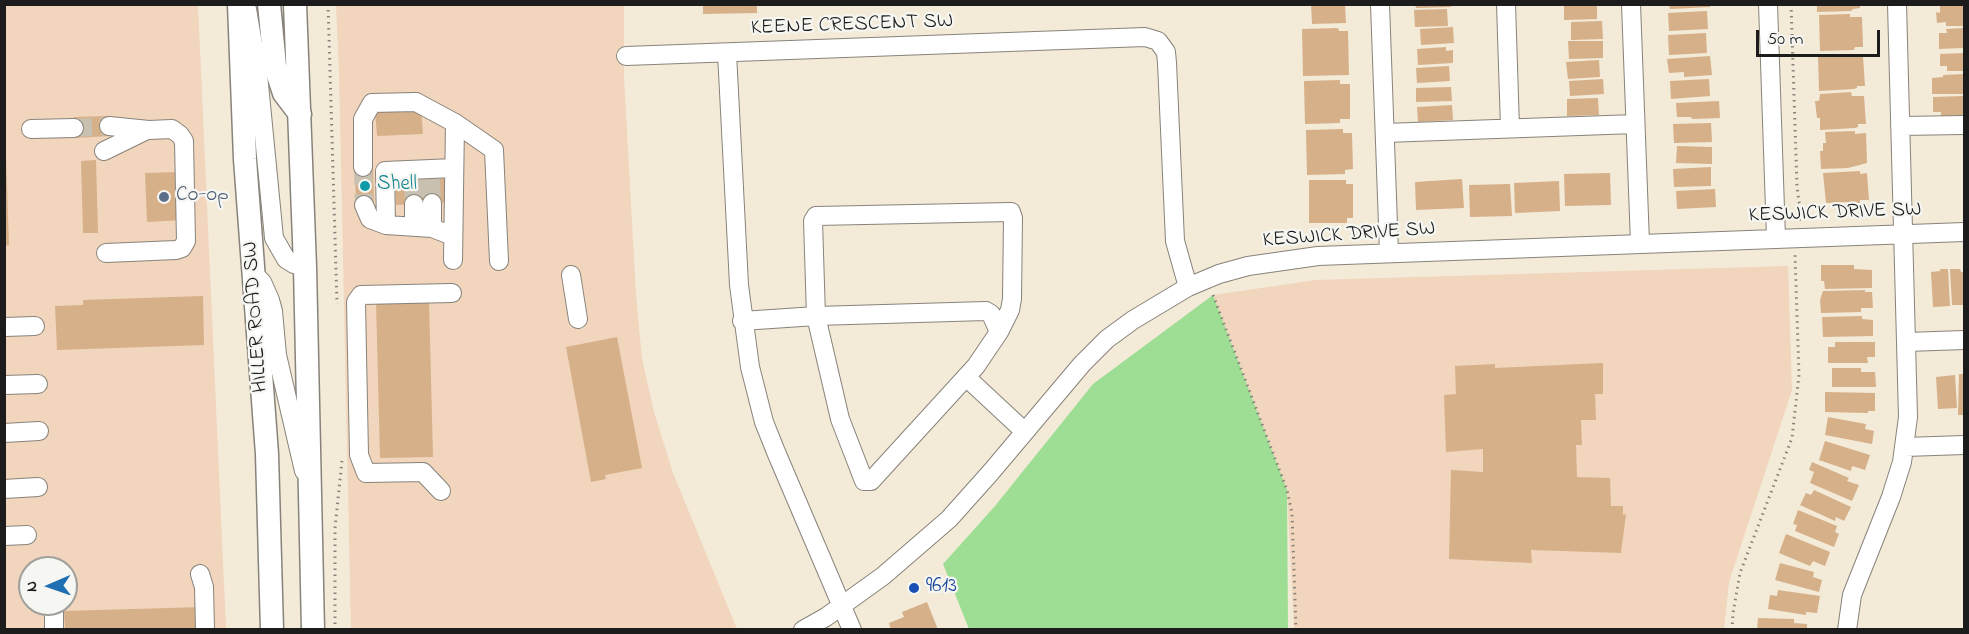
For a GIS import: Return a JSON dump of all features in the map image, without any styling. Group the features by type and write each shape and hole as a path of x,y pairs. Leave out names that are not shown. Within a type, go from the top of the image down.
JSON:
{"main road":[{"name":"HILLER ROAD SW","path":"238,4 245,159 267,454 272,630"},
{"path":"269,4 274,66 284,93 300,114"},
{"path":"295,4 305,267 313,630"}],"street":[{"path":"246,4 258,74 274,238 286,259 305,267"},
{"path":"1380,4 1389,253"},
{"path":"1506,4 1510,128"},
{"path":"1631,4 1640,243"},
{"path":"1768,4 1776,238"},
{"path":"1847,630 1852,595 1894,488 1905,447 1909,403 1897,4"},
{"name":"KEENE CRESCENT SW","path":"626,56 1145,37 1158,41 1166,52 1167,63 1175,241 1188,287"},
{"name":"KEENE CRESCENT SW","path":"727,53 742,321 750,368 764,422 852,630"},
{"path":"363,167 363,118 372,103 416,102 455,123 494,150 499,261"},
{"path":"453,260 455,123"},
{"path":"1385,133 1635,124"},
{"path":"1900,126 1965,125"},
{"path":"106,252 176,250 182,248 186,242 184,141 172,129 149,130 109,126"},
{"path":"31,129 74,128"},
{"path":"104,152 149,130"},
{"path":"386,225 385,171 422,175 454,168"},
{"path":"423,203 423,227"},
{"path":"364,205 370,219 386,225 423,227 453,236"},
{"path":"1011,212 1013,218 1012,299 1010,310 999,332 976,366 871,481 864,481 840,419 816,316 813,221 816,216 1011,212"},
{"name":"KESWICK DRIVE SW","path":"803,630 842,606 883,576 949,519 1082,364 1107,339 1132,320 1188,287 1209,278 1248,266 1289,259 1389,253 1965,232"},
{"path":"253,273 262,282 273,311 277,356 309,493"},
{"path":"571,275 578,319"},
{"path":"441,491 423,472 366,473 359,455 356,302 361,295 453,293"},
{"path":"742,321 816,316 986,311 991,314 999,332"},
{"path":"4,327 35,326"},
{"path":"1907,342 1965,340"},
{"path":"966,377 1024,431"},
{"path":"4,385 38,384"},
{"path":"4,433 39,431"},
{"path":"1905,447 1965,445"},
{"path":"4,489 38,488"},
{"path":"4,537 27,535"},
{"path":"200,574 204,587 205,630"}],"path":[{"path":"328,4 338,312"},
{"path":"1791,4 1797,186 1801,212"},
{"path":"1732,630 1740,573 1792,438 1798,375 1795,255"},
{"path":"1209,278 1213,295 1287,490 1292,513 1296,630"},
{"path":"335,630 334,528 342,452"}],"shaded area":[{"path":"4,5 198,5 226,629 5,629"},
{"path":"336,5 624,5 624,77 636,295 642,359 654,412 673,473 737,629 351,629"},
{"path":"1788,266 1792,390 1729,582 1724,629 1294,629 1287,490 1213,295 1316,280"}],"green space":[{"path":"1213,295 1287,490 1288,629 969,629 943,564 995,506 1093,384"}],"building":[{"path":"703,4 757,4 757,13 703,14"},
{"path":"1311,4 1345,4 1346,23 1312,24"},
{"path":"1415,4 1450,4 1451,7 1416,8"},
{"path":"1564,4 1597,4 1597,19 1564,20"},
{"path":"1669,4 1710,4 1710,7 1670,9"},
{"path":"1817,4 1860,4 1860,8 1851,11 1817,12"},
{"path":"1940,6 1964,6 1964,26 1946,26 1946,22 1937,23 1936,12 1940,13"},
{"path":"1447,9 1448,26 1415,27 1414,10"},
{"path":"1707,11 1708,29 1669,31 1668,13"},
{"path":"1850,14 1850,17 1862,17 1863,47 1855,47 1854,50 1820,51 1819,15"},
{"path":"1602,21 1603,39 1571,40 1571,22"},
{"path":"1453,27 1454,43 1421,45 1420,29"},
{"path":"1338,28 1339,31 1348,31 1349,75 1303,76 1302,29"},
{"path":"1964,28 1964,48 1939,49 1939,33 1947,33 1946,29"},
{"path":"1706,33 1707,53 1669,55 1668,35"},
{"path":"1568,41 1603,41 1603,58 1569,59"},
{"path":"1446,47 1446,51 1453,50 1453,63 1418,65 1417,49"},
{"path":"1964,53 1964,71 1947,71 1947,66 1940,66 1940,54"},
{"path":"1850,54 1851,57 1863,57 1865,86 1819,91 1818,55"},
{"path":"1710,56 1712,75 1684,77 1684,72 1669,73 1667,59"},
{"path":"1599,60 1600,77 1568,79 1566,62"},
{"path":"1449,66 1450,81 1417,83 1416,68"},
{"path":"1964,74 1964,94 1932,94 1932,78"},
{"path":"1603,79 1604,94 1570,96 1569,81"},
{"path":"1709,79 1710,96 1671,99 1670,81"},
{"path":"1340,80 1340,84 1350,84 1350,119 1340,119 1340,123 1305,124 1304,81"},
{"path":"1451,87 1452,101 1416,102 1416,88"},
{"path":"1851,92 1852,96 1864,96 1866,124 1858,124 1855,128 1820,130 1820,118 1817,118 1815,101 1819,101 1820,94"},
{"path":"1964,96 1964,115 1941,116 1941,112 1933,112 1933,97"},
{"path":"1598,98 1599,115 1567,116 1567,99"},
{"path":"1719,101 1720,118 1677,117 1676,103"},
{"path":"1452,105 1453,120 1418,122 1417,107"},
{"name":"Shell","path":"421,108 423,134 377,136 375,110"},
{"path":"108,116 109,136 75,138 74,117"},
{"path":"1711,123 1712,142 1674,143 1673,124"},
{"path":"1343,129 1343,133 1352,133 1353,169 1345,170 1345,174 1307,175 1306,130"},
{"path":"1855,131 1855,134 1866,133 1867,163 1848,168 1821,169 1820,151 1823,151 1823,143 1826,143 1825,132"},
{"path":"1677,146 1712,147 1712,164 1676,163"},
{"path":"4,156 6,156 9,245 4,246"},
{"path":"96,160 98,233 83,233 81,161"},
{"name":"Shell","path":"355,167 373,167 374,205 356,205"},
{"path":"1711,167 1711,186 1674,187 1673,169"},
{"path":"1860,171 1860,174 1867,173 1869,200 1847,204 1847,202 1826,203 1823,173"},
{"name":"Co-op","path":"181,172 183,220 147,222 145,173"},
{"path":"1610,173 1611,205 1565,206 1564,174"},
{"path":"452,178 453,202 396,205 395,181"},
{"path":"1462,179 1464,208 1416,210 1415,182"},
{"path":"1309,180 1346,180 1346,184 1353,184 1353,218 1347,218 1347,223 1309,223"},
{"path":"1559,181 1560,211 1515,213 1514,183"},
{"path":"1510,184 1512,216 1470,217 1469,185"},
{"path":"1715,189 1716,207 1677,209 1676,191"},
{"path":"1821,265 1854,265 1854,269 1872,270 1872,288 1825,289 1824,281 1821,281"},
{"path":"1940,269 1948,269 1950,306 1933,307 1931,272 1940,271"},
{"path":"1950,269 1960,269 1964,272 1964,305 1952,305"},
{"path":"1865,290 1865,292 1872,292 1873,308 1861,308 1861,312 1821,313 1820,300 1823,291"},
{"path":"203,296 204,345 57,350 55,306 83,305 83,300"},
{"path":"429,300 433,457 380,458 376,301"},
{"path":"1862,316 1862,319 1873,320 1873,336 1823,337 1822,317"},
{"path":"617,337 642,468 605,475 606,479 591,482 566,347"},
{"path":"1835,342 1875,342 1875,357 1867,357 1868,363 1828,363 1828,347 1835,347"},
{"path":"1603,363 1603,394 1595,394 1596,420 1581,420 1582,445 1576,445 1577,477 1610,478 1611,506 1623,506 1623,515 1626,514 1621,553 1531,550 1532,563 1449,559 1451,470 1483,472 1483,449 1446,452 1444,395 1456,394 1455,366 1495,364 1495,368"},
{"path":"1832,368 1861,368 1861,372 1875,372 1876,387 1832,387"},
{"path":"1959,374 1964,374 1964,415 1958,415"},
{"path":"1955,375 1957,408 1938,409 1936,377"},
{"path":"1825,392 1875,393 1875,411 1868,411 1868,413 1825,412"},
{"path":"1828,417 1866,424 1865,429 1874,431 1872,444 1825,435"},
{"path":"1825,441 1870,455 1865,470 1852,466 1851,471 1819,460"},
{"path":"1812,462 1849,478 1847,481 1859,485 1852,501 1810,483 1814,472 1809,470"},
{"path":"1814,490 1851,507 1844,521 1836,517 1835,521 1800,505 1806,493 1811,495"},
{"path":"1798,510 1837,526 1835,532 1839,534 1834,547 1795,531 1797,525 1793,524"},
{"path":"1786,534 1830,552 1825,566 1813,561 1810,566 1779,553"},
{"path":"1780,563 1814,572 1813,577 1822,580 1819,592 1775,580"},
{"path":"1778,590 1820,596 1817,613 1806,612 1806,615 1768,609 1770,595 1777,596"},
{"path":"927,602 937,627 936,630 891,630 889,623 904,617 902,612"},
{"path":"203,607 203,630 65,630 64,616 78,616 78,611"},
{"path":"1758,618 1794,619 1794,623 1807,624 1807,630 1757,630"}],"tunnel":[{"path":"74,128 109,126"},
{"path":"363,167 364,205"},
{"path":"431,179 432,203"},
{"path":"413,180 414,204"}],"place":[{"name":"Shell","path":"365,186"},
{"name":"Co-op","path":"164,197"},
{"name":"9613","path":"914,588"}]}
